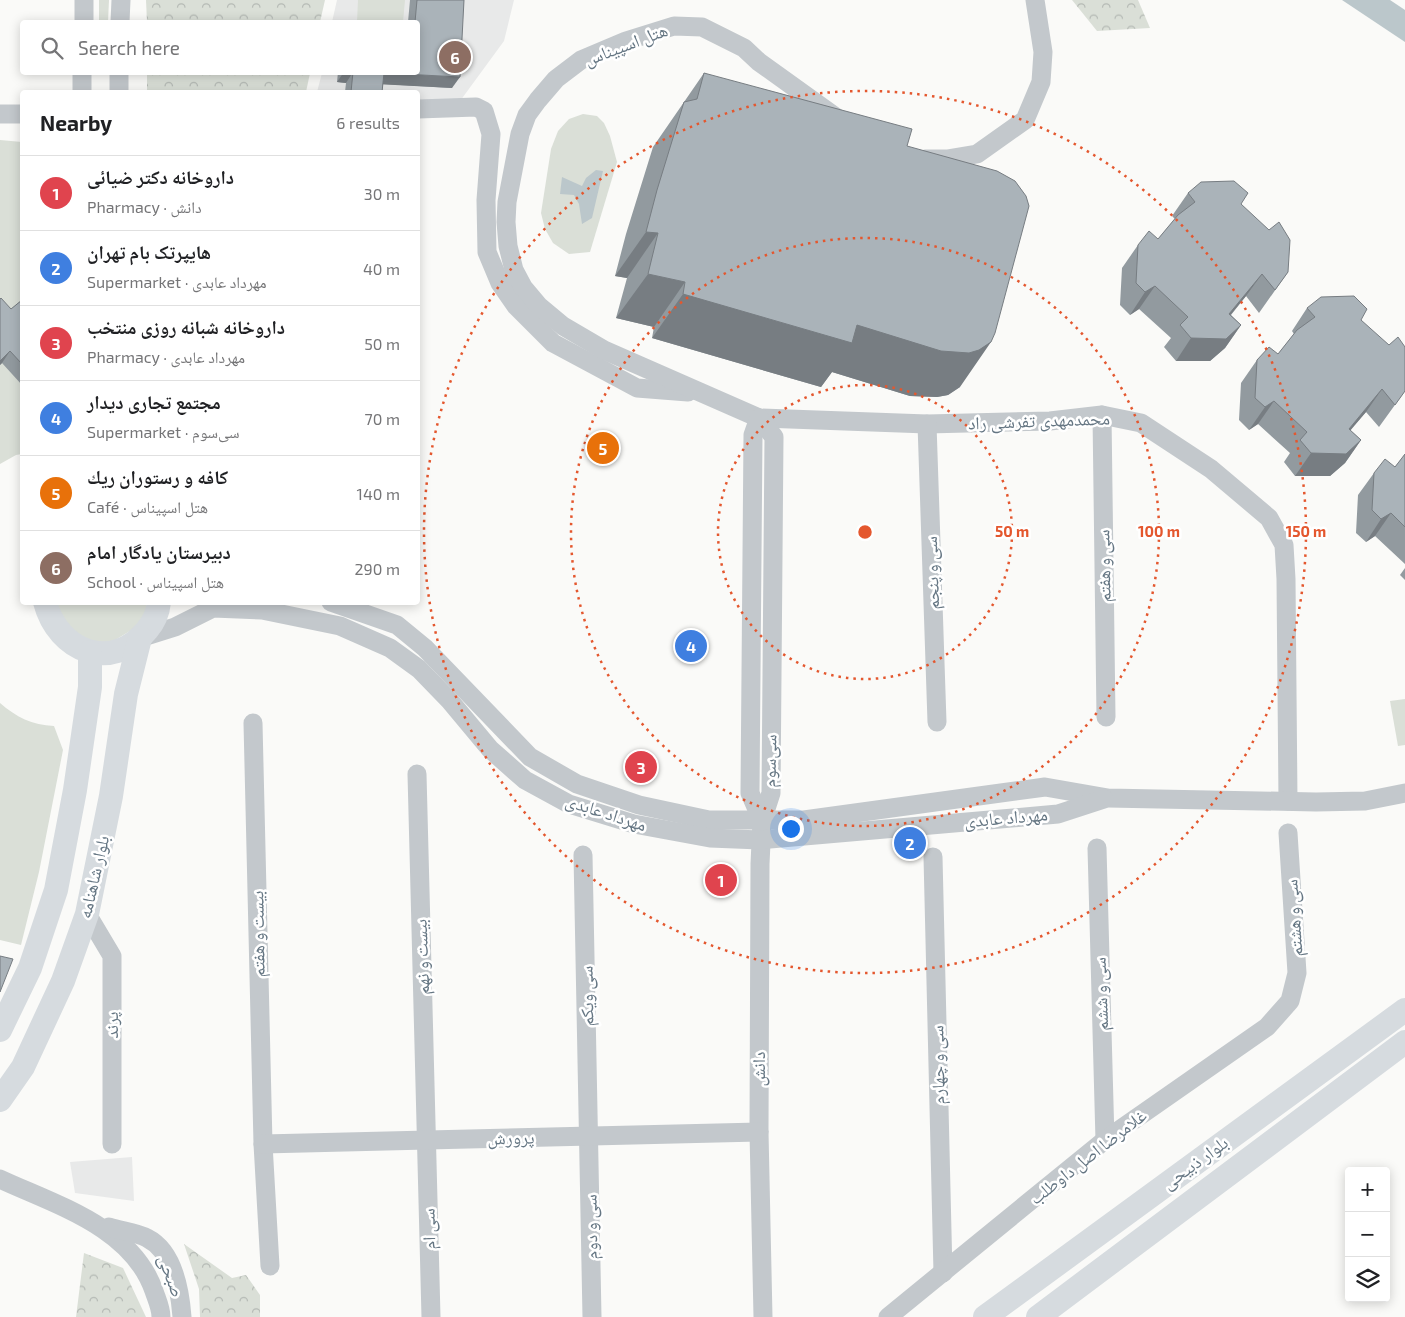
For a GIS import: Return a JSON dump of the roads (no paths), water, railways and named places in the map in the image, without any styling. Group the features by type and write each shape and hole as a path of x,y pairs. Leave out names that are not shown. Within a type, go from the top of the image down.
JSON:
{"main road":[{"path":"46,605 49,618 59,634 72,645 90,652 108,652 125,648 140,638 152,624 158,605"},
{"name":"بلوار شاهنامه","path":"0,1100 23,1066 64,981 87,914 111,796 126,694 140,638"},
{"name":"بلوار شاهنامه","path":"0,1030 30,968 56,890 75,790 90,687 90,652"},
{"name":"بلوار ذبیحی","path":"985,1317 1405,1010"},
{"name":"بلوار ذبیحی","path":"1038,1317 1405,1042"}],"street":[{"path":"84,0 84,20"},
{"path":"120,20 121,0"},
{"path":"907,152 924,159 947,159 977,154 1025,120 1041,82 1043,52 1035,0"},
{"name":"هتل اسپیناس","path":"760,418 604,350 563,326 539,306 514,270 508,246 507,202 520,134 527,115 556,79 581,60 626,41 674,26 702,27 744,48 759,62 850,127"},
{"path":"82,75 82,90"},
{"path":"118,90 119,75"},
{"path":"420,109 476,106 484,111 491,134 486,200 487,252 500,283 516,306 534,326 553,342 637,388 699,393"},
{"path":"0,114 20,114"},
{"name":"محمدمهدی تفرشی راد","path":"760,418 927,424 1050,421 1102,415 1141,423 1211,469 1269,518 1284,545 1288,801"},
{"name":"سی و هفتم","path":"1102,415 1106,717"},
{"name":"سی‌سوم","path":"760,418 753,435 750,793 762,821"},
{"name":"سی و پنجم","path":"927,424 937,722"},
{"name":"مهرداد عابدی","path":"340,605 397,625 425,648 530,757 577,784 639,805 700,818 762,821 804,820 1045,787 1108,798 1288,801 1365,800 1405,794"},
{"name":"مهرداد عابدی","path":"140,638 175,627 213,608 262,610 340,626 390,648 419,670 450,701 490,749 525,780 569,804 644,826 710,838 760,840 1058,814 1108,798"},
{"name":"بیست و هفتم","path":"253,723 263,1144 270,1266"},
{"name":"بیست و نهم","path":"417,774 427,1140"},
{"name":"دانش","path":"762,821 760,840 759,1132 763,1317"},
{"name":"سی و هشتم","path":"1288,833 1297,973 1290,1001"},
{"name":"سی و ششم","path":"1097,848 1105,1140"},
{"name":"سی ویکم","path":"583,855 590,1136"},
{"name":"سی و چهارم","path":"933,857 943,1273"},
{"name":"پرند","path":"87,914 112,956 112,1144"},
{"name":"غلامرضا اصل داوطلب","path":"888,1317 1105,1140 1267,1027 1290,1001"},
{"name":"پرورش","path":"263,1144 759,1132"},
{"name":"سی و دوم","path":"590,1136 592,1317"},
{"name":"سی ام","path":"427,1140 431,1317"},
{"name":"صبحی","path":"0,1179 93,1223 125,1244 149,1275 161,1317"},
{"name":"صبحی","path":"93,1223 146,1237 161,1248 181,1295 182,1317"}],"place":[{"name":"دبیرستان یادگار امام","path":"455,57"},
{"name":"كافه و رستوران ريك","path":"603,448"},
{"name":"مجتمع تجاری دیدار","path":"691,646"},
{"name":"داروخانه شبانه روزی منتخب","path":"641,767"},
{"name":"هایپرتک بام تهران","path":"910,843"},
{"name":"داروخانه دکتر ضیائی","path":"721,880"}]}
